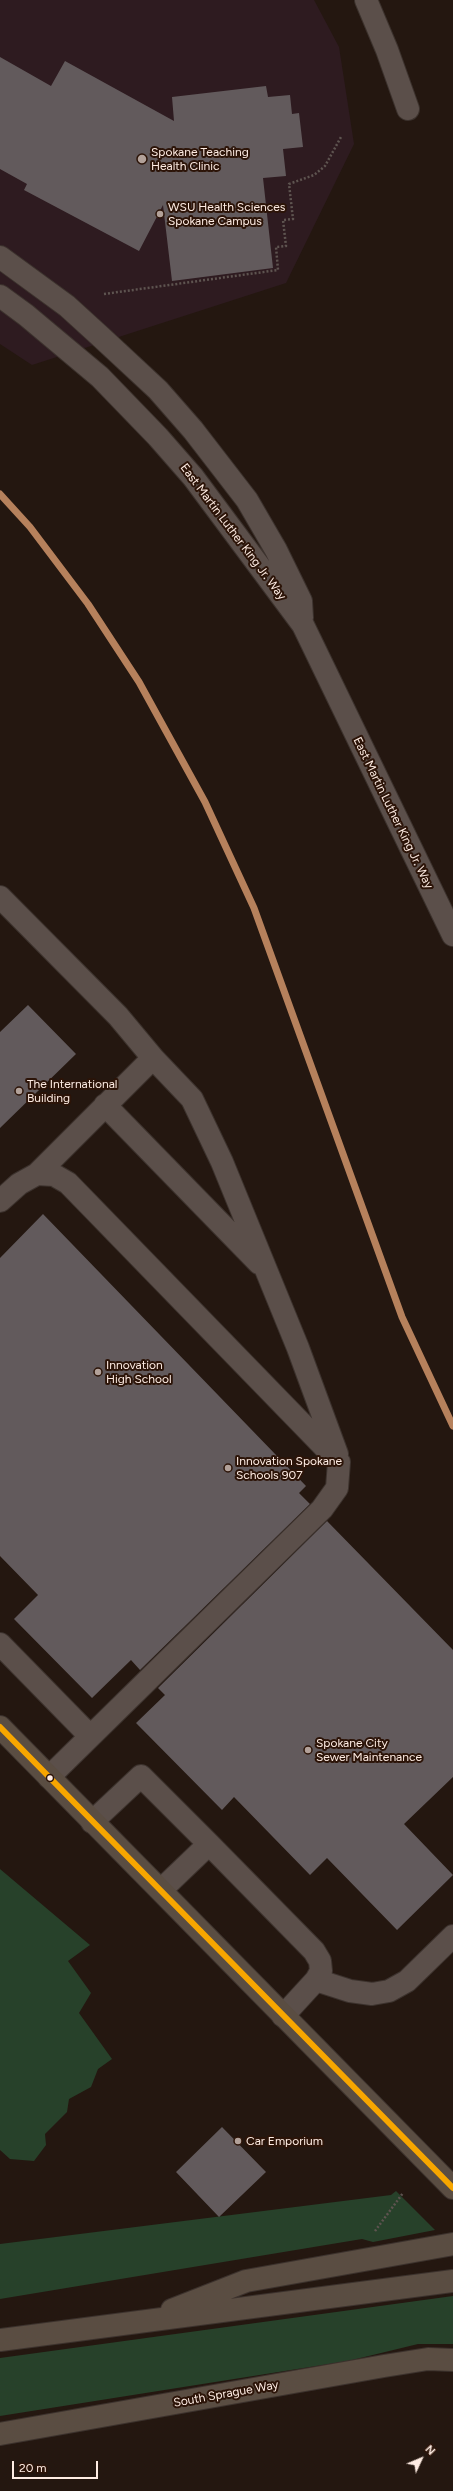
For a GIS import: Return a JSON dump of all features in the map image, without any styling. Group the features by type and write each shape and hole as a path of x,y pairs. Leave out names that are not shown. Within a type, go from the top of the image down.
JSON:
{"main road":[{"path":"0,1727 453,2188"},
{"path":"139,2323 246,2281 453,2244"},
{"path":"0,2340 453,2281"},
{"name":"South Sprague Way","path":"0,2434 384,2366 428,2359 453,2360"}],"street":[{"path":"366,0 387,50 408,109"},
{"name":"East Martin Luther King Jr. Way","path":"0,257 67,306 102,336 158,390 193,430 247,500 276,550 301,601 303,625"},
{"name":"East Martin Luther King Jr. Way","path":"0,296 26,315 100,377 158,437 198,482 303,625 453,935"},
{"path":"0,897 118,1016 152,1058 192,1099 222,1162 267,1271 340,1462 337,1488 322,1509 49,1777"},
{"path":"0,1201 19,1184 37,1174 152,1058"},
{"path":"105,1105 267,1271"},
{"path":"37,1174 54,1175 68,1183 340,1462"},
{"path":"0,1644 90,1736"},
{"path":"92,1822 141,1776 209,1844 314,1951 320,1961 321,1971 316,1980 283,2016"},
{"path":"161,1890 209,1844"},
{"path":"316,1980 357,1992 372,1994 389,1990 407,1981 453,1936"}],"path":[{"path":"104,294 278,270 276,247 286,246 283,220 293,219 289,184 314,175 325,166 341,137"},
{"path":"371,2236 403,2193"}],"shaded area":[{"name":"WSU Health Sciences Spokane Campus","path":"0,0 314,0 339,47 354,144 286,283 32,365 0,344"}],"green space":[{"path":"0,1869 90,1945 68,1961 91,1993 79,2013 112,2059 98,2069 91,2087 69,2099 67,2112 45,2134 46,2145 34,2161 10,2159 0,2150"},
{"path":"396,2191 435,2230 373,2242 362,2239 0,2299 0,2244 391,2195"},
{"path":"453,2296 453,2344 418,2344 348,2361 0,2416 0,2358"}],"building":[{"name":"Spokane Teaching Health Clinic","path":"0,57 51,86 65,61 174,121 172,97 266,86 268,97 290,95 292,114 299,113 303,147 283,149 286,176 263,178 273,268 172,281 163,205 139,251 24,190 27,184 0,169"},
{"name":"The International Building","path":"28,1005 76,1054 0,1128 0,1032"},
{"name":"Innovation High School","path":"43,1214 306,1486 299,1493 310,1504 140,1670 131,1660 92,1698 14,1619 38,1595 0,1556 0,1258"},
{"name":"Spokane City Sewer Maintenance","path":"327,1521 453,1650 453,1777 404,1824 453,1875 397,1930 327,1858 310,1875 234,1797 222,1810 136,1723 165,1695 158,1688"},
{"path":"222,2127 266,2172 219,2217 176,2172"}],"railway":[{"path":"0,494 30,527 88,604 139,682 205,802 254,908 402,1317 453,1426"}],"transit line":[{"path":"0,494 30,527 88,604 139,682 205,802 254,908 402,1317 453,1426"},
{"path":"0,1727 453,2188"}],"place":[{"name":"Spokane Teaching Health Clinic","path":"142,159"},
{"name":"WSU Health Sciences Spokane Campus","path":"160,214"},
{"name":"The International Building","path":"19,1091"},
{"name":"Innovation High School","path":"98,1372"},
{"name":"Innovation Spokane Schools 907","path":"228,1468"},
{"name":"Spokane City Sewer Maintenance","path":"308,1750"},
{"name":"Car Emporium","path":"238,2141"}]}
